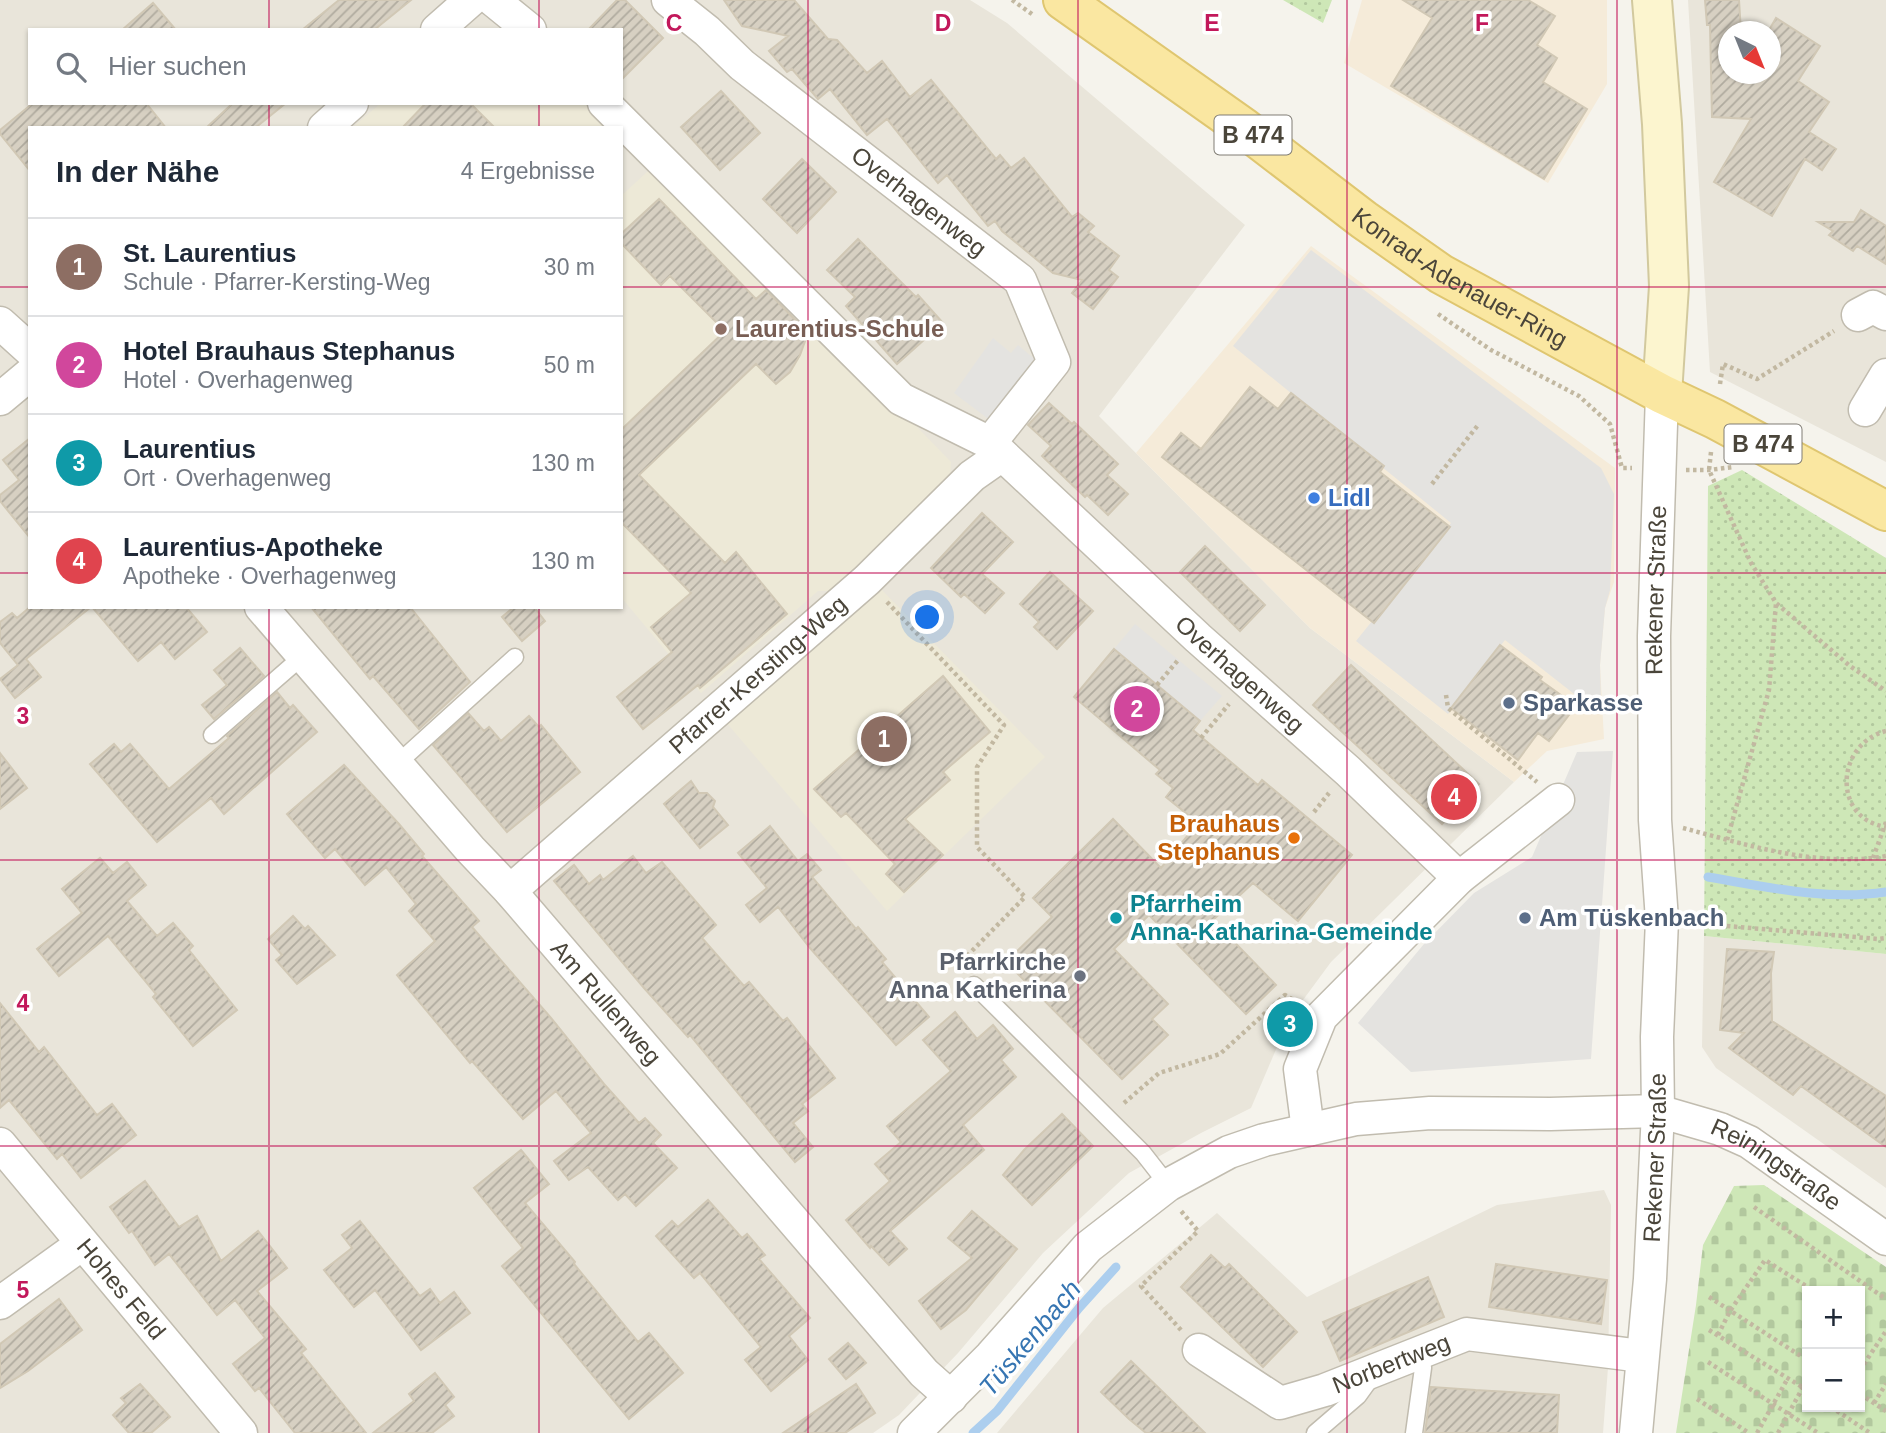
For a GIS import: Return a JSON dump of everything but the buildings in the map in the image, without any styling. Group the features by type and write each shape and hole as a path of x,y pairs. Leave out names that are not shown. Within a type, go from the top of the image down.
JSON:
{"main road":[{"name":"Konrad-Adenauer-Ring","path":"1063,0 1233,120 1364,220 1441,274 1886,511"}],"street":[{"path":"439,28 471,0"},
{"path":"493,0 528,28"},
{"name":"Overhagenweg","path":"668,0 707,31 752,73 1020,280 1054,362 996,449"},
{"name":"Rekener Straße","path":"1636,1433 1650,1279 1658,1111 1657,1037 1662,920 1655,820 1654,604 1669,286 1662,124 1652,0"},
{"path":"326,126 350,105"},
{"name":"Overhagenweg","path":"606,105 901,399 996,449 1150,594 1348,771 1459,878"},
{"path":"0,323 28,348"},
{"path":"1865,410 1886,375"},
{"path":"0,399 28,376"},
{"name":"Pfarrer-Kersting-Weg","path":"510,891 867,580 996,449"},
{"name":"Am Rullenweg","path":"263,609 470,849 510,891 924,1373 951,1397"},
{"path":"1308,1130 1300,1069 1321,1017 1459,878 1558,800"},
{"path":"914,1433 951,1397 1088,1247 1123,1217 1168,1185 1229,1152 1264,1140 1356,1119 1430,1113 1658,1111"},
{"name":"Reiningstraße","path":"1658,1111 1720,1129 1749,1142 1886,1239"},
{"name":"Hohes Feld","path":"0,1144 241,1433"},
{"path":"0,1303 82,1244"},
{"name":"Norbertweg","path":"1199,1350 1280,1403 1325,1390 1467,1334 1642,1356"}],"lane":[{"path":"212,735 304,655"},
{"path":"398,763 515,657"},
{"path":"974,985 1143,1153 1168,1185"},
{"path":"1414,1433 1423,1368 1421,1352"},
{"path":"1315,1433 1358,1396 1376,1370"}],"path":[{"path":"1872,314 1757,379 1723,364 1709,470 1751,563 1776,603 1850,666 1886,691"},
{"path":"1432,484 1478,425"},
{"path":"867,580 1004,725 977,767 977,847 1025,897 960,963 974,985"},
{"path":"1727,840 1769,690 1776,603"},
{"path":"1200,738 1248,682"},
{"path":"1446,695 1448,708 1558,800"},
{"path":"1873,859 1885,825 1867,820 1855,808 1847,792 1846,775 1850,758 1861,743 1886,731"},
{"path":"1655,820 1727,840 1802,856 1873,859 1886,856"},
{"path":"1662,920 1878,939 1886,937"},
{"path":"1108,1118 1159,1073 1220,1054 1280,1000"},
{"path":"1168,1185 1181,1210 1198,1231 1140,1286 1199,1350"},
{"path":"1754,1208 1886,1299"},
{"path":"1718,1335 1730,1311 1765,1260 1806,1286"},
{"path":"1709,1297 1802,1357"},
{"path":"1709,1330 1802,1386"},
{"path":"1865,1363 1886,1332"},
{"path":"1708,1362 1818,1433"},
{"path":"1757,1433 1788,1378"},
{"path":"1874,1403 1886,1384"},
{"path":"1778,1433 1802,1393"},
{"path":"1865,1397 1886,1411"},
{"path":"1697,1399 1749,1433"},
{"path":"1840,1412 1870,1433"}],"shaded area":[{"path":"0,0 970,0 1007,23 1245,225 1099,416 1310,628 1514,782 1331,962 1289,1019 1251,1108 1129,1173 1043,1253 958,1353 899,1415 873,1433 0,1433"},
{"path":"1362,0 1607,0 1607,84 1548,183 1344,63"},
{"path":"1688,0 1886,0 1886,462 1710,372"},
{"path":"379,105 592,105 613,126 354,126"},
{"name":"Laurentius-Schule","path":"659,161 951,462 950,478 836,591 818,591 701,693 623,599 623,194"},
{"path":"1311,246 1615,468 1614,582 1605,608 1600,665 1604,739 1547,751 1514,782 1310,628 1136,453"},
{"path":"1311,250 1601,468 1614,494 1610,590 1605,608 1600,665 1601,702 1578,697 1505,640 1448,714 1356,641 1451,523 1233,346"},
{"path":"993,338 1011,353 1018,345 1037,361 991,421 954,393"},
{"path":"879,587 1045,757 887,911 725,721"},
{"path":"1135,624 1222,696 1200,721 1114,649"},
{"name":"Am Tüskenbach","path":"1613,751 1591,1059 1411,1072 1358,1023 1424,944 1474,893 1532,857 1577,752"},
{"path":"1704,936 1886,954 1886,1188 1716,1068 1702,1047"},
{"path":"1604,1190 1611,1205 1608,1368 1603,1433 997,1433 1103,1308 1217,1213 1307,1297 1497,1205"}],"green space":[{"path":"1283,0 1332,0 1323,23"},
{"path":"1742,470 1886,558 1886,954 1704,936 1708,486"},
{"path":"1764,1185 1886,1267 1886,1433 1676,1433 1703,1245 1734,1186"}],"waterway":[{"name":"Tüskenbach","path":"1708,877 1819,894 1886,892"},
{"name":"Tüskenbach","path":"973,1433 997,1411 1079,1308 1116,1267"}],"place":[{"name":"Laurentius-Schule","path":"721,329"},
{"name":"Lidl","path":"1314,498"},
{"name":"Sparkasse","path":"1509,703"},
{"name":"Hotel Brauhaus Stephanus","path":"1137,709"},
{"name":"St. Laurentius","path":"884,739"},
{"name":"Laurentius-Apotheke","path":"1454,797"},
{"name":"Brauhaus Stephanus","path":"1294,838"},
{"name":"Pfarrheim Anna-Katharina-Gemeinde","path":"1116,918"},
{"name":"Am Tüskenbach","path":"1525,918"},
{"name":"Pfarrkirche Anna Katherina","path":"1080,976"},
{"name":"Laurentius","path":"1290,1024"}]}
